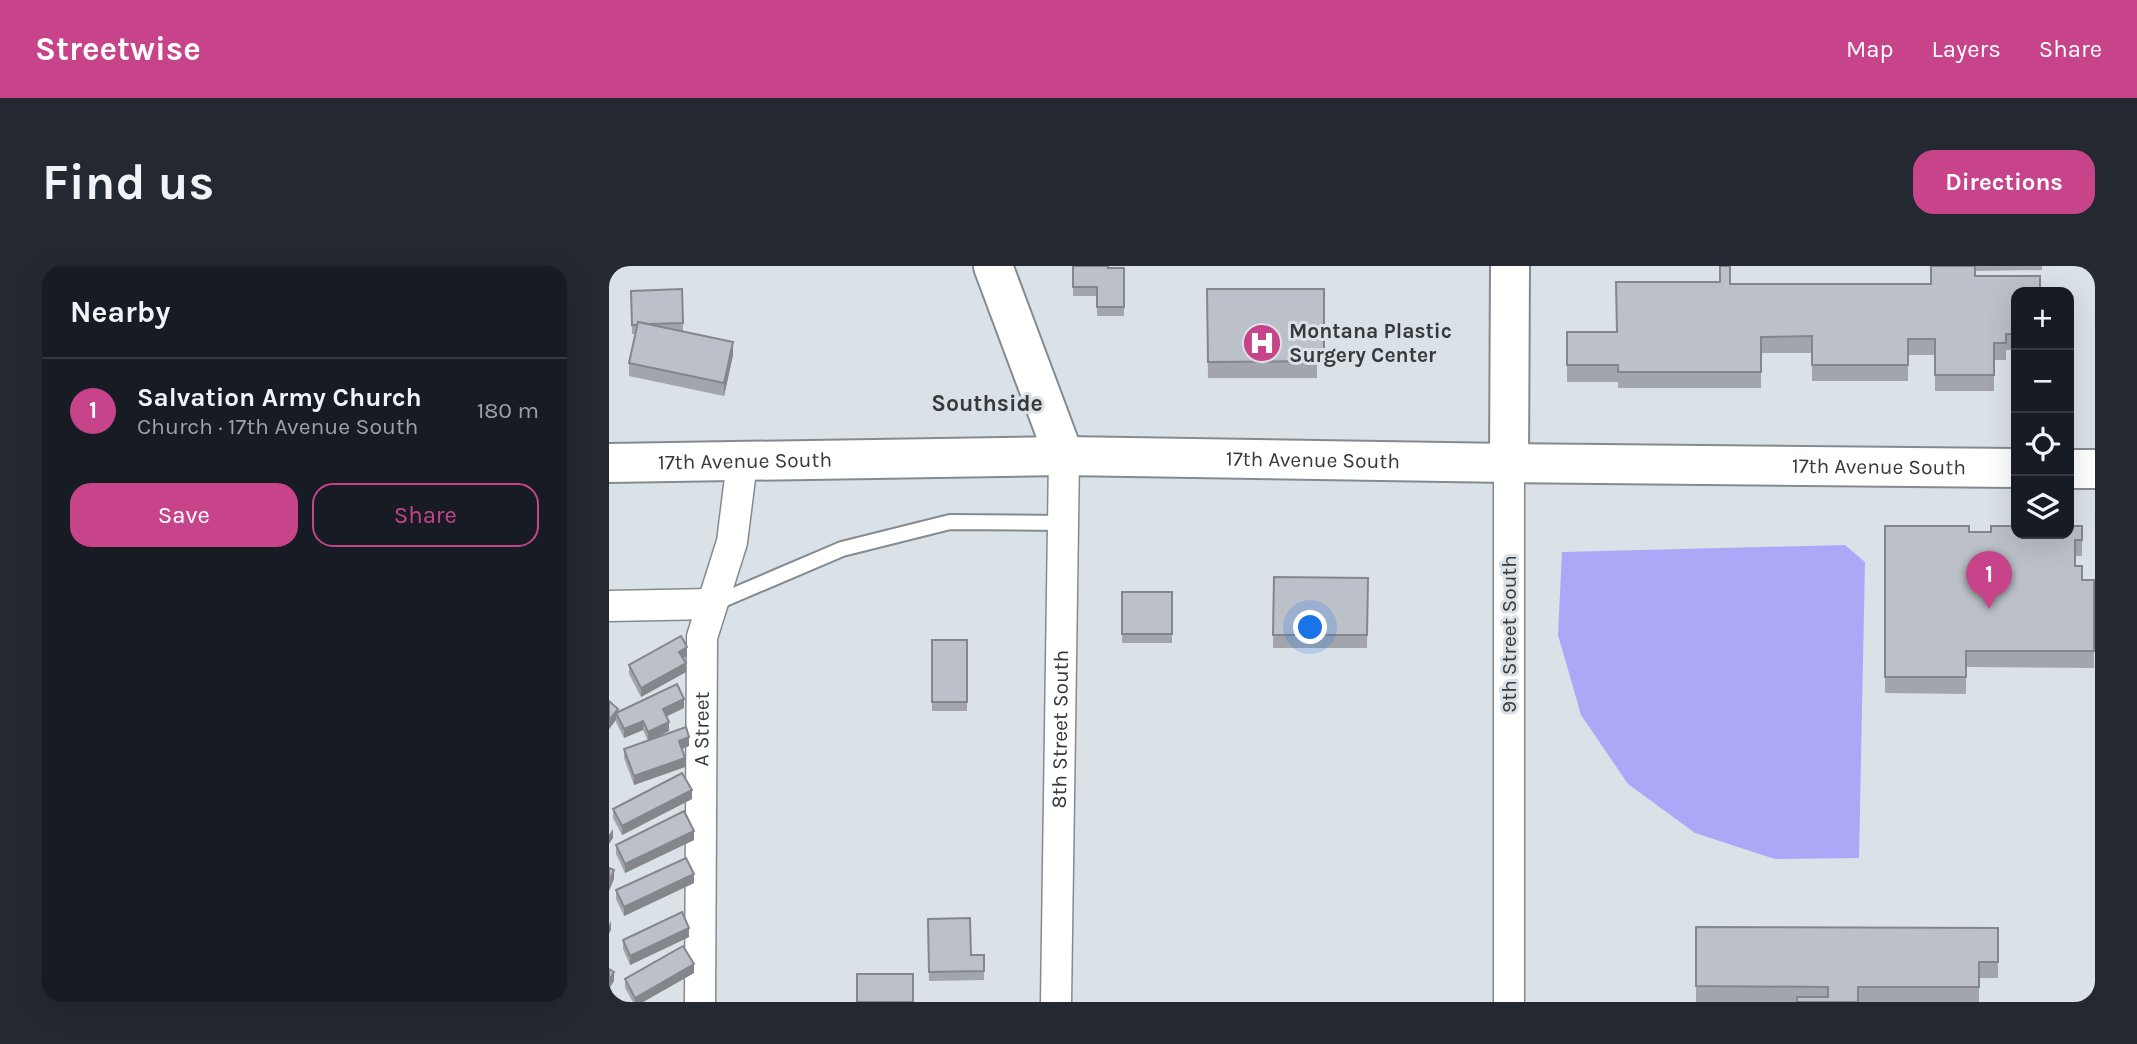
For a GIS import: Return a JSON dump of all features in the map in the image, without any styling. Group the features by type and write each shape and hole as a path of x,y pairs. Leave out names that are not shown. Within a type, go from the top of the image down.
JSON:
{"street":[{"path":"993,266 1064,456"},
{"name":"9th Street South","path":"1509,1002 1510,266"},
{"name":"17th Avenue South","path":"609,463 1064,456 2011,468"},
{"name":"8th Street South","path":"1056,1002 1064,456"},
{"name":"A Street","path":"700,1002 702,637 732,542 742,462"},
{"path":"2074,469 2095,469"},
{"path":"609,606 712,604"}],"lane":[{"path":"712,604 842,548 950,522 1063,523"}],"shaded area":[{"path":"1845,545 1865,562 1859,858 1775,859 1695,833 1628,784 1581,715 1558,635 1562,552"}],"building":[{"path":"1073,266 1124,268 1124,307 1097,307 1097,287 1073,287"},
{"path":"1720,266 1730,266 1730,284 1931,284 1931,266 1975,266 1975,276 2040,276 2040,287 2011,287 2011,334 2006,334 2006,343 1994,343 1994,375 1935,375 1935,339 1908,339 1908,365 1812,365 1812,336 1761,337 1761,372 1618,372 1618,365 1567,365 1567,332 1617,332 1616,282 1720,282"},
{"path":"682,289 683,323 638,322 638,325 632,325 631,291"},
{"path":"1207,289 1324,289 1324,349 1317,349 1317,361 1208,362"},
{"path":"638,322 733,342 724,383 629,363"},
{"path":"1885,526 1969,526 1969,532 1991,532 1991,526 2011,526 2011,539 2074,539 2074,526 2082,526 2082,540 2075,540 2075,566 2082,566 2082,580 2094,580 2094,651 1966,651 1966,677 1885,677"},
{"path":"1274,577 1368,578 1367,635 1273,635"},
{"path":"1122,592 1172,592 1172,634 1122,634"},
{"path":"681,636 687,647 679,652 686,663 641,688 629,665"},
{"path":"932,640 967,640 967,702 932,702"},
{"path":"677,684 684,699 663,709 669,722 648,732 643,721 624,729 616,713"},
{"path":"609,701 618,709 609,720"},
{"path":"686,727 689,737 679,741 685,758 634,776 624,749"},
{"path":"682,773 692,790 622,826 613,809"},
{"path":"684,811 694,831 625,864 616,845"},
{"path":"686,858 694,874 624,907 616,890"},
{"path":"609,868 614,870 609,882"},
{"path":"682,912 689,928 630,956 623,940"},
{"path":"970,918 971,955 984,955 984,971 929,972 928,919"},
{"path":"1696,927 1998,928 1998,962 1979,962 1979,987 1858,987 1858,1002 1797,1002 1797,997 1828,997 1828,987 1696,986"},
{"path":"683,946 694,964 635,998 625,979"},
{"path":"857,974 913,974 913,1002 857,1002"}],"place":[{"name":"Montana Plastic Surgery Center","path":"1262,343"},
{"name":"Salvation Army Church","path":"1989,609"}],"district":[{"name":"Southside","path":"987,403"}]}
